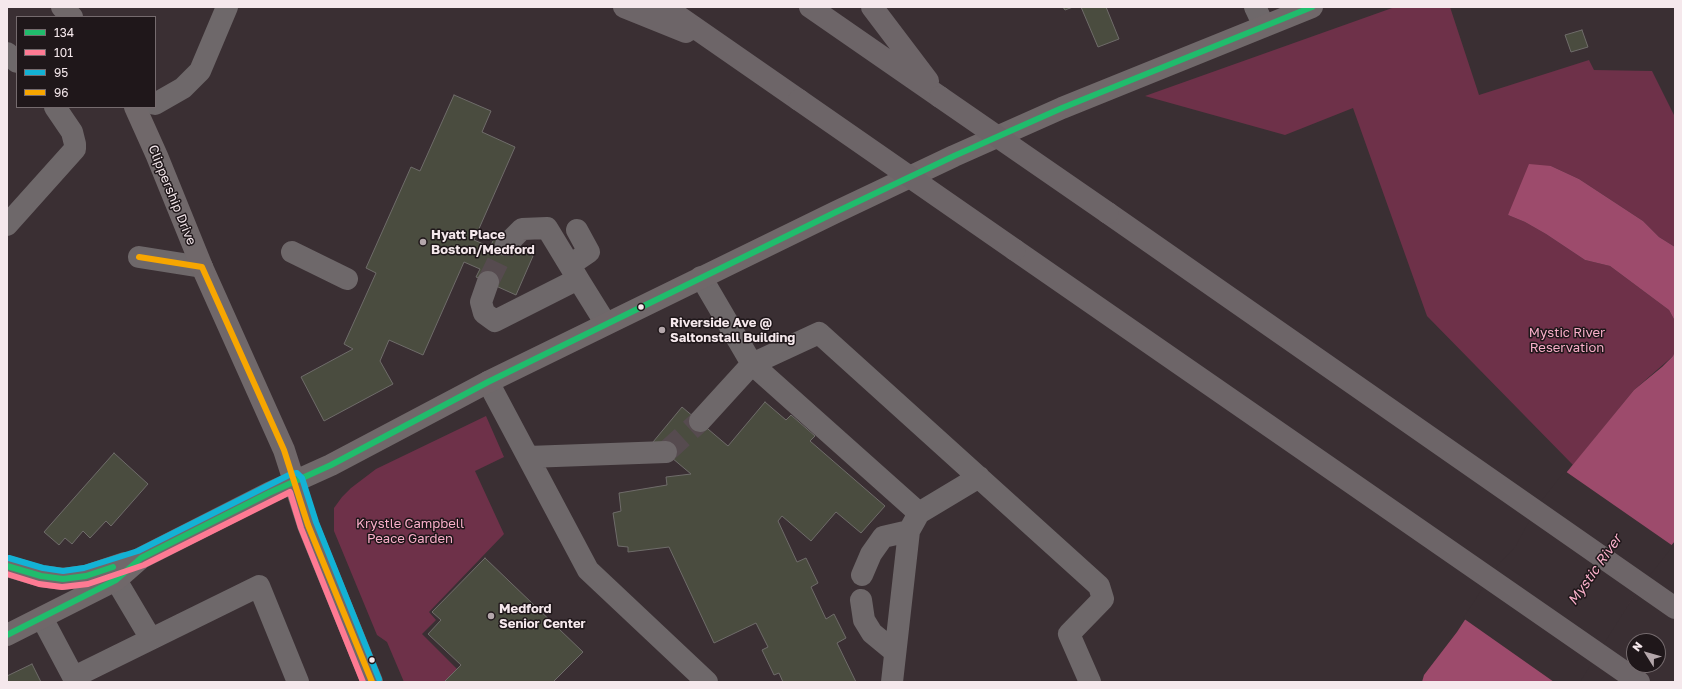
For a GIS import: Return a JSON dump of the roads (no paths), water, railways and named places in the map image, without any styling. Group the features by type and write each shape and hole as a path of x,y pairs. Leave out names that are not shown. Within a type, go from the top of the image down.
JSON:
{"highway":[{"path":"624,7 721,46"},
{"path":"665,7 1639,682"},
{"path":"810,7 902,62 940,97 1675,608"},
{"path":"872,7 902,62"}],"main road":[{"path":"62,7 71,16"},
{"path":"7,566 41,576 63,579 86,576 141,558 295,481 331,465 488,382 701,277 954,156 1260,17 1312,7"},
{"name":"Clippership Drive","path":"144,108 202,267 284,450 308,525 372,682"},
{"path":"7,635 116,580 141,558"}],"lane":[{"path":"156,102 183,88 200,71 227,7"},
{"path":"7,53 16,61"},
{"path":"7,225 75,149 74,139 68,125 56,108"},
{"path":"506,245 522,228 547,228 606,324"},
{"path":"488,282 481,302 484,314 495,321 574,272 589,252 577,230"},
{"path":"292,252 347,279"},
{"path":"139,257 202,267"},
{"path":"701,277 752,364 914,522"},
{"path":"700,422 752,364 819,333 1099,586 1103,599 1069,634 1090,682"},
{"path":"488,382 588,570 707,682"},
{"path":"528,457 666,452"},
{"path":"862,575 871,554 884,537 914,522 979,477"},
{"path":"892,682 914,522"},
{"path":"116,580 151,639"},
{"path":"42,618 75,680 151,639 259,586 298,682"},
{"path":"861,600 864,620 872,633 895,652"}],"water":[{"path":"1529,164 1551,166 1579,179 1643,221 1659,237 1675,247 1675,321 1669,310 1610,266 1585,260 1546,234 1525,222 1508,215"},
{"name":"Mystic River","path":"1675,351 1675,541 1648,573 1578,682 1422,682 1424,675 1457,632 1500,566 1517,548 1557,484 1634,390 1662,367 1673,356"}],"tunnel":[{"path":"488,282 506,245"},
{"path":"666,452 700,421"}],"place":[{"name":"Hyatt Place Boston/Medford","path":"423,242"},
{"name":"Riverside Ave @ Saltonstall Building","path":"662,330"},
{"name":"Medford Senior Center","path":"491,616"}],"park label":[{"name":"Mystic River Reservation","path":"1567,340"},
{"name":"Krystle Campbell Peace Garden","path":"410,532"}]}
